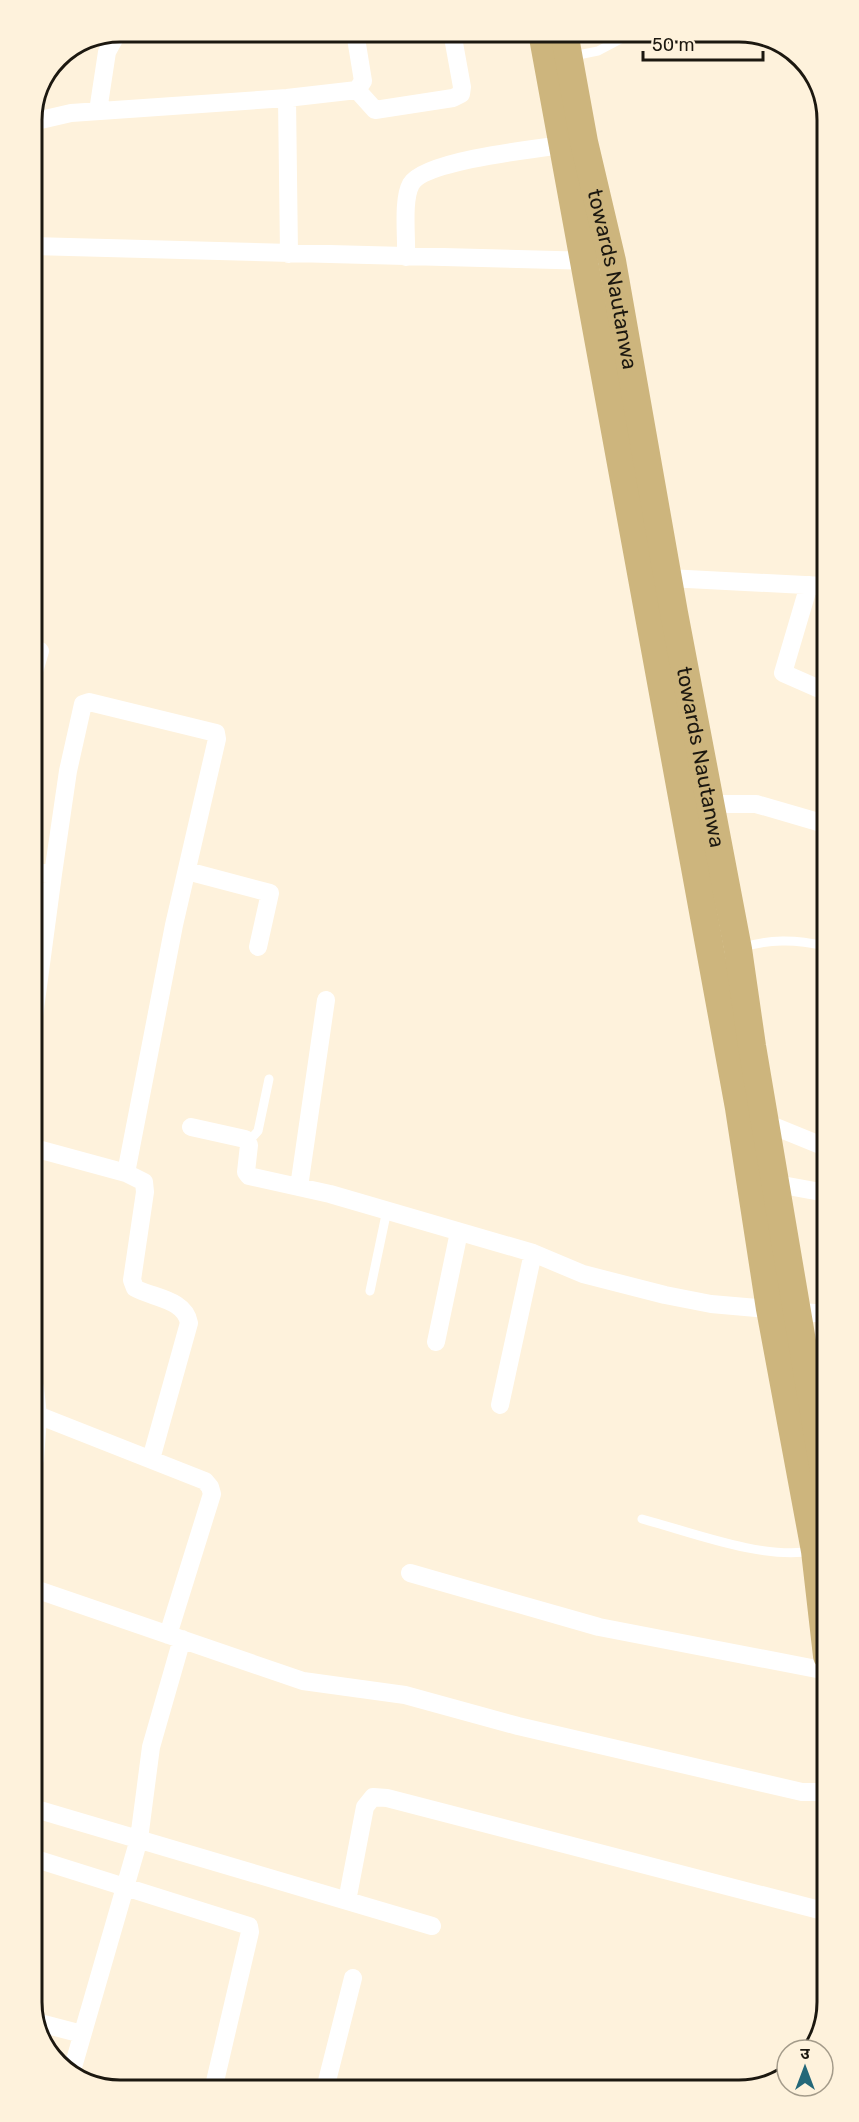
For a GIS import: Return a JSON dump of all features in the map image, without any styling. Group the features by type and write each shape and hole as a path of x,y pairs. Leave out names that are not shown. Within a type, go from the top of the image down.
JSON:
{"main road":[{"path":"545,42 574,143"},
{"name":"towards Nautanwa","path":"566,44 574,143 668,578 738,949 765,1123 777,1184 784,1310 817,1446"},
{"path":"599,261 693,866 739,1108 784,1310 816,1501"}],"street":[{"path":"99,111 107,52 112,42"},
{"path":"42,120 71,113 287,98 357,90 363,81 356,42"},
{"path":"357,90 375,110 453,98 461,94 462,87 454,42"},
{"path":"287,98 289,254"},
{"path":"406,257 407,199 411,184 419,174 435,167 470,160 574,143"},
{"path":"42,246 599,261"},
{"path":"668,578 816,586 783,673 817,688"},
{"path":"42,956 68,771 83,704 89,702 216,733 217,739 187,871 126,1173"},
{"path":"710,804 756,804 817,822"},
{"path":"187,871 270,892 258,947"},
{"path":"42,873 53,874"},
{"path":"299,1188 326,1000"},
{"path":"765,1123 817,1144"},
{"path":"191,1127 248,1142 247,1175 387,1210 533,1253 564,1268 665,1295 711,1304 817,1313"},
{"path":"42,1150 126,1173 144,1182 145,1192 132,1280 135,1288 180,1306 187,1313 189,1323 151,1459"},
{"path":"777,1184 817,1191"},
{"path":"436,1342 459,1232"},
{"path":"500,1405 533,1253"},
{"path":"42,1417 205,1481 212,1494 175,1637 151,1747 138,1839 73,2065"},
{"path":"410,1573 599,1627 817,1669"},
{"path":"42,1591 303,1681 405,1695 518,1726 802,1792 817,1792"},
{"path":"347,1901 365,1806 373,1797 387,1798 817,1909"},
{"path":"42,1811 432,1926"},
{"path":"42,1861 250,1929 215,2080"},
{"path":"327,2080 353,1978"},
{"path":"45,2024 82,2034"}],"lane":[{"path":"566,44 598,51 615,42"},
{"path":"738,949 763,941 817,944"},
{"path":"248,1142 258,1131 269,1079"},
{"path":"370,1291 387,1210"},
{"path":"642,1518 765,1552 797,1554 817,1551"}]}
